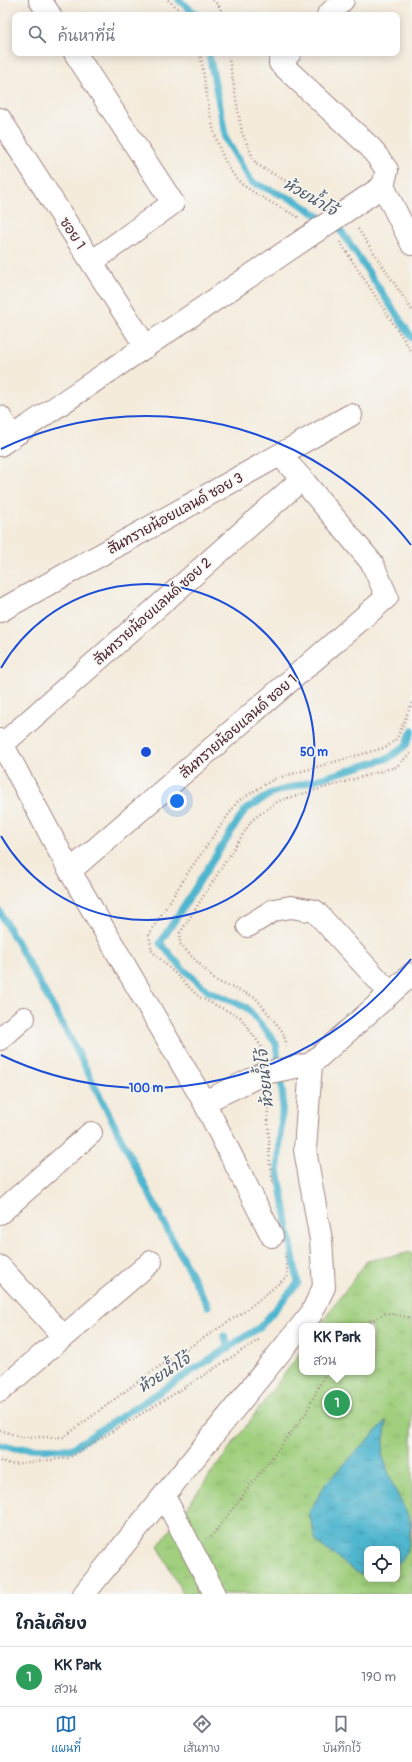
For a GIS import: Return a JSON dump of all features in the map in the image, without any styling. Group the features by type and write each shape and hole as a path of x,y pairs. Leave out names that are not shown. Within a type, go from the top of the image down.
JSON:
{"street":[{"path":"40,0 48,12"},
{"path":"331,12 343,0"},
{"path":"77,56 173,203 92,262"},
{"path":"287,56 280,63 371,148 387,170 383,186 412,244"},
{"name":"ซอย 1","path":"0,119 146,347"},
{"path":"0,417 6,441 383,186"},
{"name":"สันทรายน้อยแลนด์ ซอย 3","path":"0,611 351,415"},
{"path":"280,455 302,479"},
{"name":"สันทรายน้อยแลนด์ ซอย 1","path":"70,871 387,597 372,563 302,479"},
{"name":"สันทรายน้อยแลนด์ ซอย 2","path":"1,742 302,479"},
{"path":"1,742 70,871 204,1102 272,1236"},
{"path":"248,926 274,910 291,907 315,911 390,993"},
{"path":"204,1102 265,1073 302,1066 412,974"},
{"path":"0,1039 24,1018"},
{"path":"302,1066 305,1150 320,1240 324,1287 311,1314 304,1323"},
{"path":"0,1213 91,1133"},
{"path":"0,1391 151,1262"},
{"path":"0,1267 63,1336"},
{"path":"84,1594 299,1329"},
{"path":"164,1496 215,1594"}],"path":[{"path":"168,0 182,12"},
{"path":"214,0 220,7 221,12"},
{"path":"201,56 217,144 237,179 266,199 342,242 412,352"},
{"path":"229,56 242,134 256,164 342,214 356,227 412,310"},
{"path":"365,1323 386,1313 412,1318"},
{"path":"196,1557 306,1413 325,1375"}],"green space":[{"path":"412,1252 412,1594 183,1594 158,1546 299,1354 299,1375 375,1375 375,1323 321,1323 367,1261"}],"water":[{"path":"387,1420 382,1454 393,1485 411,1522 409,1544 404,1558 400,1563 400,1546 364,1546 364,1574 359,1574 316,1542 309,1512 326,1483"}],"waterway":[{"name":"ห้วยน้ำโจ้","path":"179,0 193,12"},
{"name":"ห้วยน้ำโจ้","path":"210,56 226,139 251,182 296,201 342,232 412,338"},
{"name":"ห้วยน้ำโจ้","path":"0,1445 12,1448 71,1449 260,1327 298,1283 278,1169 283,1098 276,1043 247,1008 208,991 182,968 160,943 245,810 272,793 389,758 406,745 412,731"},
{"path":"0,912 74,1045 166,1227 208,1306"},
{"path":"224,1336 229,1346"}],"place":[{"name":"KK Park","path":"337,1403"}]}
